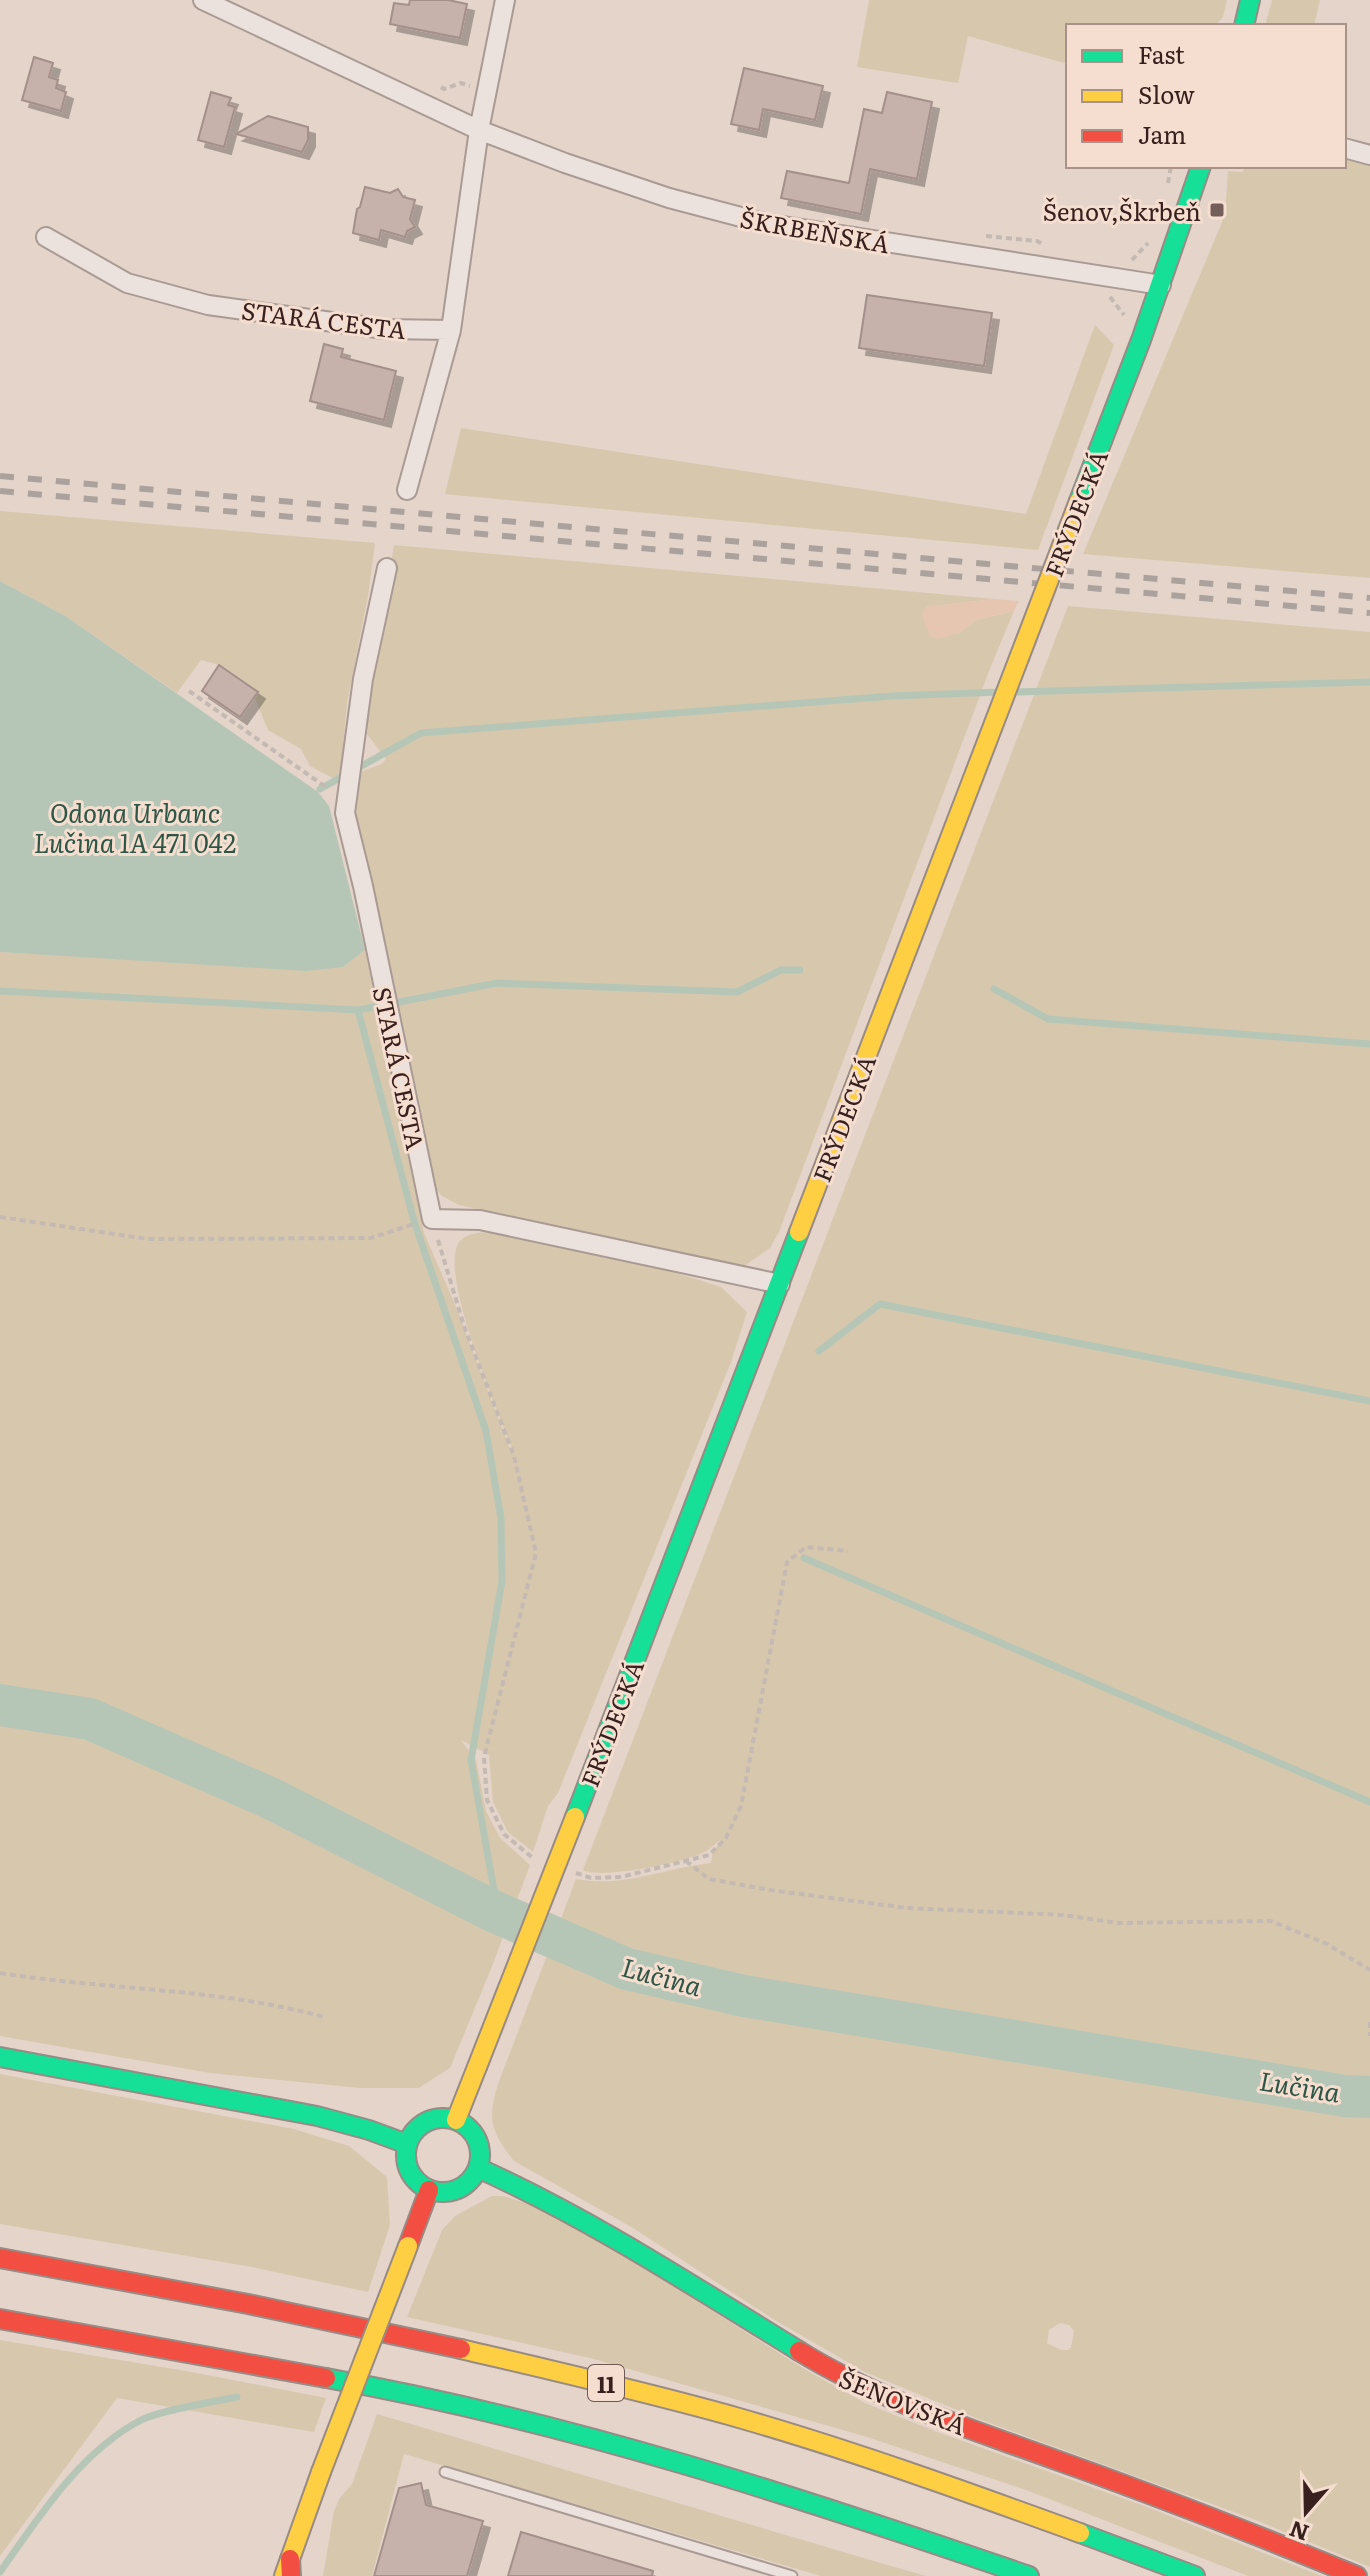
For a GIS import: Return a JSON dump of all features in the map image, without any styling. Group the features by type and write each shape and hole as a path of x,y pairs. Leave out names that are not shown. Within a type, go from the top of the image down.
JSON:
{"main road":[{"path":"1244,24 1250,0"},
{"name":"FRÝDECKÁ","path":"456,2120 1141,340 1200,168"},
{"path":"0,2057 317,2116 407,2144"},
{"path":"443,2117 456,2120 469,2128 477,2140 480,2154 478,2168 470,2181 458,2189 444,2193 429,2190 410,2174 406,2163 407,2144 418,2127 429,2120 443,2117"},
{"name":"ŠENOVSKÁ","path":"478,2168 543,2197 597,2227 839,2376 958,2424 1209,2515 1357,2576"},
{"path":"288,2570 321,2472 429,2190"},
{"name":"11","path":"0,2258 202,2294 409,2337 593,2379 725,2414 860,2456 1195,2576"},
{"name":"11","path":"0,2319 385,2388 580,2435 829,2507 1029,2576"},
{"path":"829,2507 863,2533 938,2559 964,2573"}],"street":[{"name":"ŠKRBEŇSKÁ","path":"203,0 479,130 629,185 764,223 1161,285"},
{"path":"407,490 451,330 479,130 505,0"},
{"path":"1346,149 1370,155"},
{"name":"STARÁ CESTA","path":"46,237 127,283 208,305 384,329 451,330"},
{"name":"STARÁ CESTA","path":"387,568 363,679 345,813 432,1219"},
{"path":"432,1219 480,1220 780,1284"}],"lane":[{"path":"445,2472 792,2576"}],"path":[{"path":"430,82 444,89 461,83 487,91"},
{"path":"1166,196 1171,168"},
{"path":"978,237 992,234 1037,241 1049,248"},
{"path":"1117,263 1133,260 1157,234"},
{"path":"1106,294 1123,312 1126,320 1124,334 1141,340"},
{"path":"189,691 347,802"},
{"path":"0,1217 148,1239 371,1238 432,1219 464,1326 514,1456 536,1553 484,1757 487,1800 504,1834 529,1857 541,1861"},
{"path":"566,1870 591,1878 621,1877 709,1855 726,1838 741,1806 787,1562 806,1547 848,1551"},
{"path":"686,1861 709,1879 907,1908 1063,1915 1118,1923 1271,1921 1327,1944 1370,1970"},
{"path":"0,1973 58,1982 283,2005 324,2017"},
{"path":"1370,2022 1370,2036"}],"shaded area":[{"path":"869,0 1227,0 1223,17 1217,24 1066,24 1066,63 968,36 958,83 857,67"},
{"path":"1272,0 1320,0 1314,24 1266,24"},
{"path":"1346,159 1370,166 1370,578 1083,554 1225,215 1228,171 1243,172 1244,168 1346,168"},
{"path":"1095,325 1114,345 1038,550 445,494 461,428 1026,514"},
{"path":"0,511 375,543 347,703 340,782 310,766 301,749 268,730 254,696 219,665 201,660 177,693 67,617 0,581"},
{"path":"394,545 994,599 925,607 959,633 976,620 1014,611 779,1232 770,1248 744,1266 675,1254 459,1205 442,1196 432,1185 353,800 362,771 382,764 386,759 364,730"},
{"path":"1068,606 1370,632 1370,2567 1253,2519 976,2418 865,2372 773,2319 633,2228 514,2161 500,2142 493,2125 495,2096 576,1879 627,1879 711,1863 713,1852 722,1839 698,1855 665,1864 607,1873 583,1870","holes":["1060,2323 1069,2325 1074,2331 1068,2350 1047,2343 1049,2330"]},
{"path":"365,950 424,1233 457,1309 510,1449 472,1342 456,1280 455,1256 460,1241 474,1233 501,1234 647,1265 721,1287 747,1312 731,1362 558,1793 548,1806 533,1852 508,1832 493,1802 489,1755 461,1740 476,1760 486,1811 500,1838 530,1865 450,2068 419,2088 360,2088 210,2073 0,2036 0,952 343,967"},
{"path":"0,2074 294,2129 349,2146 387,2177 390,2225 368,2292 252,2267 0,2224"},
{"path":"492,2196 530,2204 595,2237 806,2370 865,2403 1147,2507 1322,2576 1248,2576 1026,2490 864,2436 594,2359 407,2317 442,2230 455,2216"},
{"path":"0,2340 326,2398 314,2432 117,2398 0,2556"},
{"path":"377,2414 926,2576 821,2576 404,2454 372,2576 323,2576 334,2511 339,2499 352,2484"}],"sand":[{"path":"994,599 1019,601 1014,611 976,620 959,633 938,639 930,636 922,614 925,607"}],"water":[{"name":"Odona Urbanc Lučina 1A 471 042","path":"0,581 67,617 318,792 329,806 365,950 343,967 306,971 0,952"}],"building":[{"path":"410,0 448,0 467,4 460,38 390,24 394,3 409,5"},
{"path":"34,57 53,63 49,77 58,80 56,88 66,92 61,111 22,100"},
{"path":"744,68 823,86 815,120 763,109 759,130 731,124"},
{"path":"211,92 231,98 228,105 235,107 224,147 198,140"},
{"path":"887,92 932,102 917,179 870,169 861,214 781,198 787,171 849,183 864,109 882,113"},
{"path":"268,116 308,127 308,140 302,152 236,134"},
{"path":"365,187 390,193 398,189 403,197 415,200 410,219 415,227 407,231 405,237 381,230 379,240 353,233"},
{"path":"867,295 992,313 984,366 859,348"},
{"path":"324,344 343,349 341,357 396,371 384,420 310,401"},
{"path":"219,665 258,692 240,717 202,691"},
{"path":"421,2483 426,2505 483,2521 467,2576 374,2576 399,2488"},
{"path":"521,2532 653,2571 652,2576 508,2576"}],"waterway":[{"path":"1014,692 1370,682"},
{"path":"320,789 421,733 892,696 1001,692"},
{"path":"0,991 358,1010 497,983 737,992 781,970 800,970"},
{"path":"994,989 1048,1019 1370,1044"},
{"path":"358,1010 414,1221 486,1431 501,1518 502,1581 471,1760 495,1896 495,1912"},
{"path":"819,1351 880,1304 1370,1401"},
{"path":"804,1558 1370,1802"},
{"name":"Lučina","path":"0,1705 90,1719 270,1798 495,1912 627,1969 744,1996 1345,2096 1370,2097"},
{"path":"0,2572 62,2487 119,2433 161,2413 237,2397"}],"railway":[{"path":"0,476 1370,598"},
{"path":"0,491 1370,613"}],"traffic: fast":[{"path":"1244,24 1250,0"},
{"path":"1079,501 1141,340 1200,168"},
{"path":"575,1817 799,1232"},
{"path":"0,2057 317,2116 407,2144"},
{"path":"450,2118 470,2128 478,2141 480,2155 478,2169 470,2182 457,2190 436,2192 416,2182 408,2169 406,2148 416,2128 429,2120 450,2118"},
{"path":"478,2168 601,2231 799,2351"},
{"path":"326,2378 505,2416 594,2439 769,2490 1029,2576"},
{"path":"1080,2533 1195,2576"}],"traffic: slow":[{"path":"1019,658 1079,501"},
{"path":"799,1232 1019,658"},
{"path":"477,2067 575,1817"},
{"path":"456,2120 477,2067"},
{"path":"321,2472 408,2246"},
{"path":"461,2349 739,2418 910,2472 1080,2533"},
{"path":"284,2576 321,2472"}],"traffic: jam":[{"path":"408,2246 429,2190"},
{"path":"0,2258 248,2304 461,2349"},
{"path":"0,2319 326,2378"},
{"path":"799,2351 860,2384 924,2412 1170,2502 1357,2576"},
{"path":"290,2559 291,2576"}],"place":[{"name":"Šenov,Škrbeň","path":"1217,210"}]}
